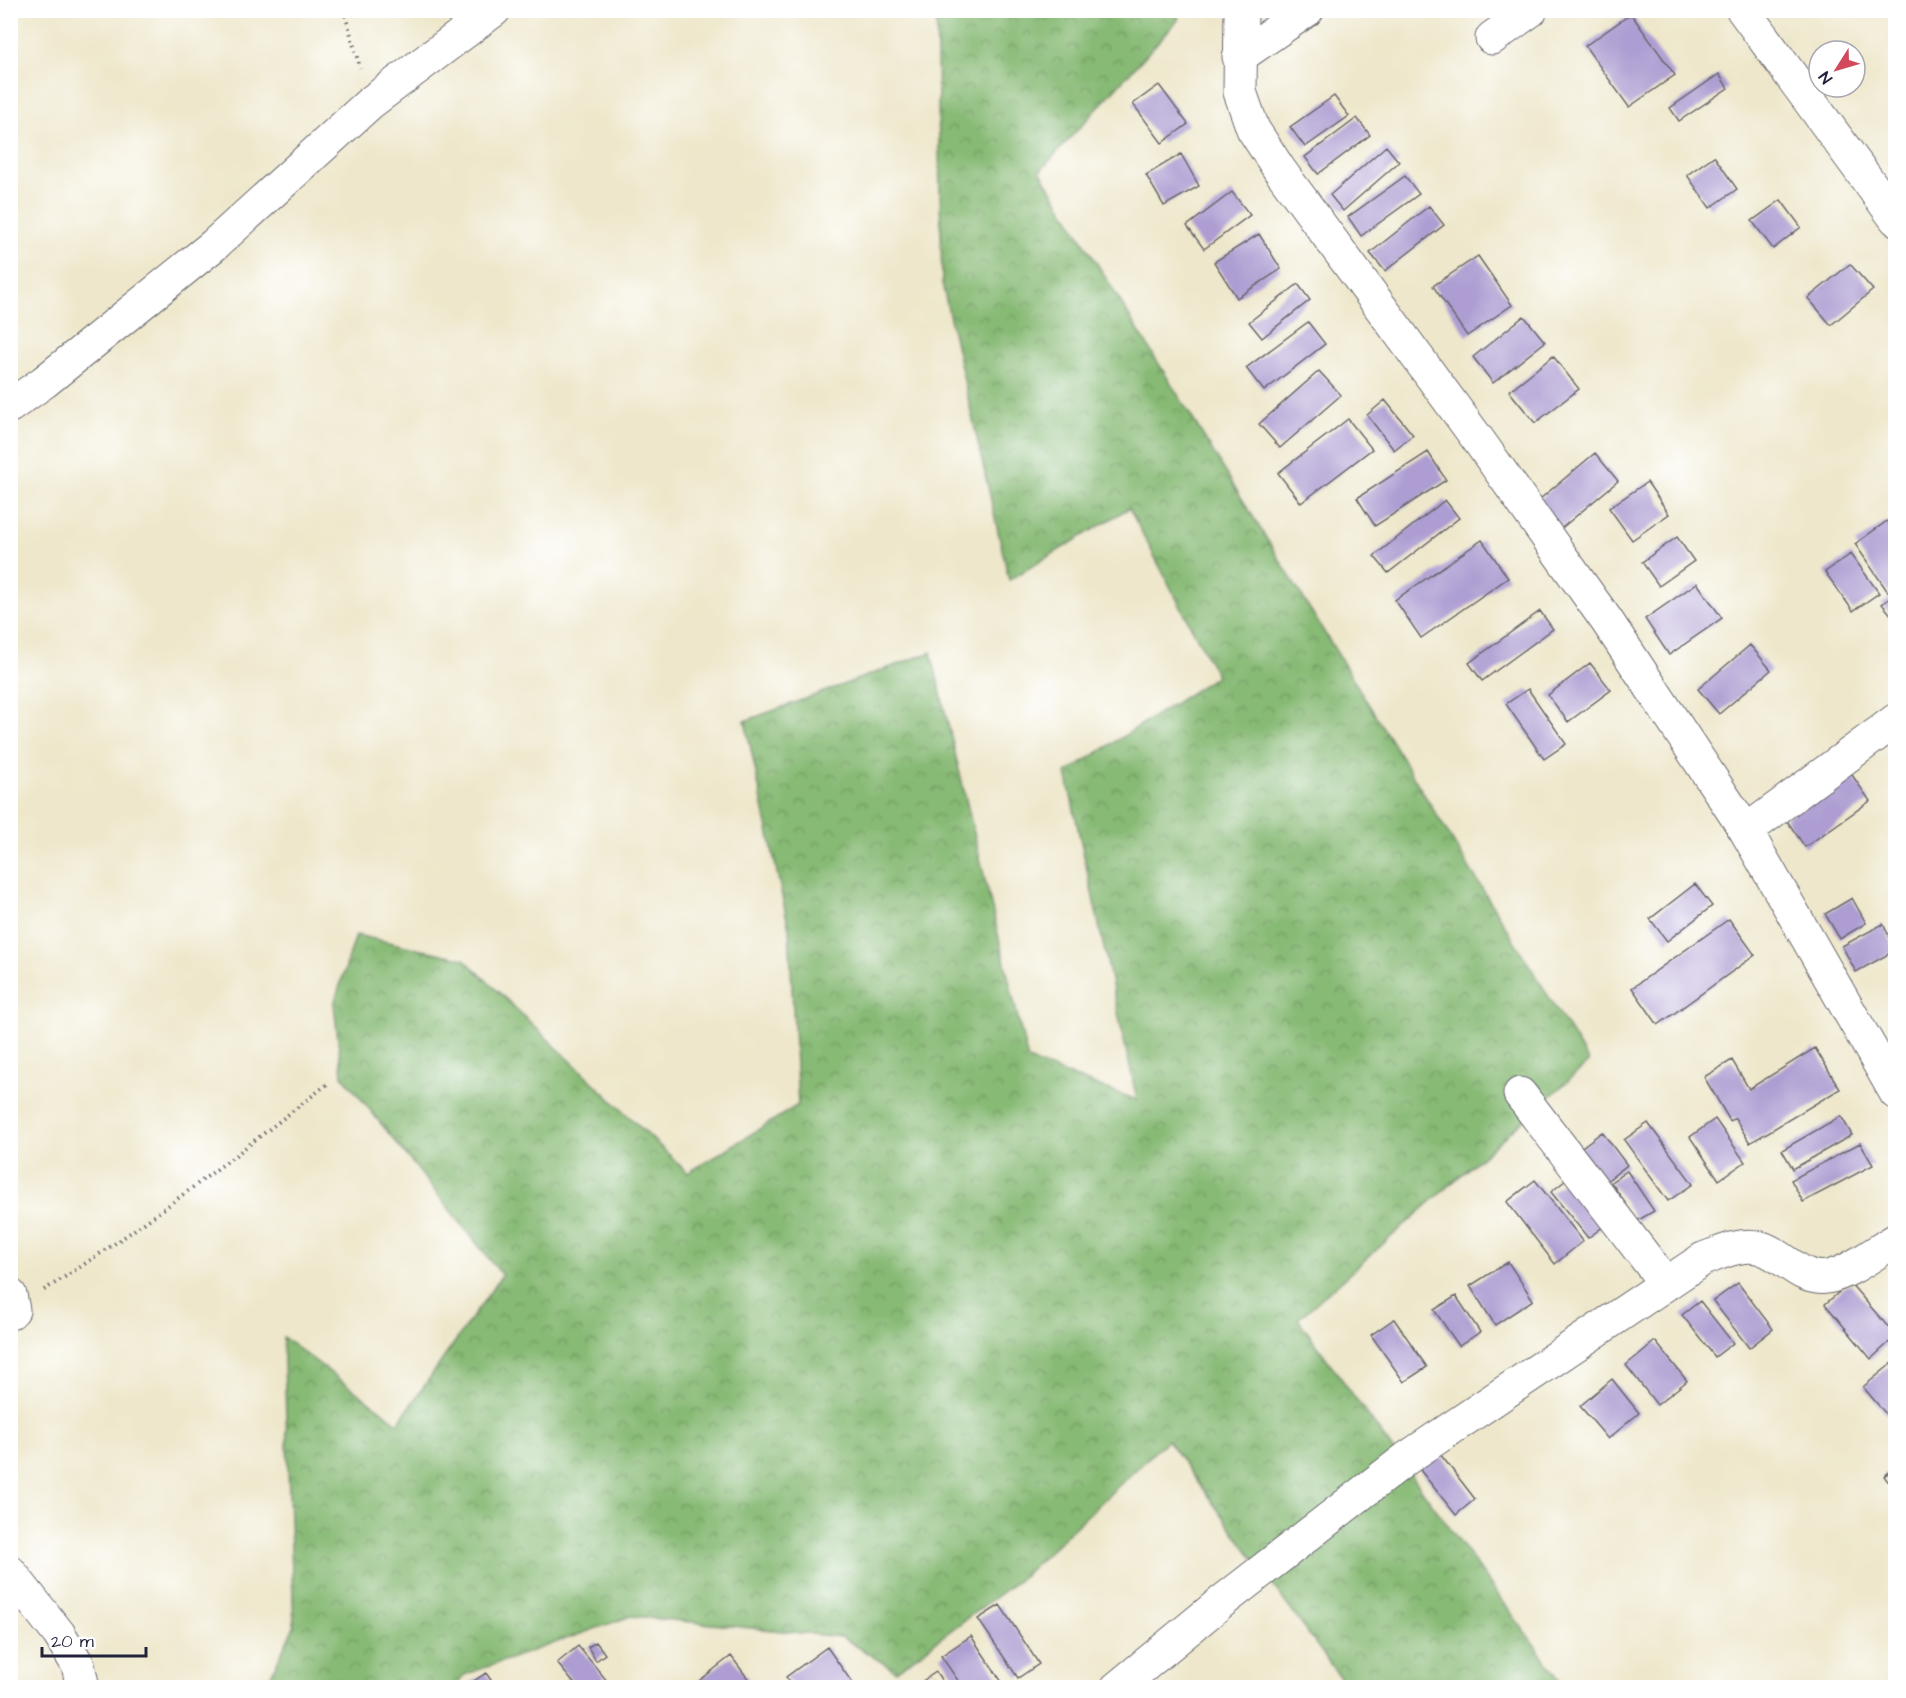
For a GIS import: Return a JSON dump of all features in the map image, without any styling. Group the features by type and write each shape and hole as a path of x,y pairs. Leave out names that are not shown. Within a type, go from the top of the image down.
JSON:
{"street":[{"path":"10,406 44,382 214,245 370,103 494,10"},
{"path":"1241,10 1240,92 1253,129 1279,169 1466,423 1600,612 1746,831 1896,1093"},
{"path":"1239,57 1307,10"},
{"path":"1492,38 1531,10"},
{"path":"1743,10 1896,219"},
{"path":"1746,831 1896,720"},
{"path":"1520,1094 1666,1284"},
{"path":"1117,1688 1219,1604 1407,1458 1703,1259 1732,1248 1760,1247 1781,1257 1807,1276 1827,1277 1847,1270 1896,1240"},
{"path":"10,1572 59,1634 78,1665 83,1688"}],"path":[{"path":"344,10 370,103"},
{"path":"11,1306 86,1265 214,1172 330,1082"}],"green space":[{"path":"936,11 1180,11 1178,20 1040,171 1589,1062 1298,1319 1565,1687 1347,1687 1167,1440 1021,1578 896,1671 842,1637 631,1616 464,1675 456,1687 265,1688 294,1626 283,1337 398,1423 502,1275 342,1075 334,1004 356,935 464,959 688,1173 798,1105 789,929 745,721 931,652 1028,1060 1137,1100 1066,773 1217,676 1129,508 1009,580 942,283"}],"building":[{"path":"1631,14 1675,75 1629,107 1585,46"},
{"path":"1719,74 1728,88 1679,121 1670,108"},
{"path":"1159,85 1188,124 1162,143 1133,104"},
{"path":"1334,96 1349,116 1305,147 1290,127"},
{"path":"1357,118 1370,135 1318,174 1305,157"},
{"path":"1386,146 1399,162 1343,211 1330,195"},
{"path":"1181,154 1199,186 1164,206 1146,175"},
{"path":"1714,156 1737,189 1710,208 1687,175"},
{"path":"1405,176 1419,194 1361,236 1348,217"},
{"path":"1232,192 1250,215 1204,249 1187,226"},
{"path":"1781,200 1801,227 1773,249 1752,221"},
{"path":"1429,206 1444,225 1385,271 1370,253"},
{"path":"1259,234 1281,269 1237,298 1214,262"},
{"path":"1478,256 1512,305 1467,336 1433,286"},
{"path":"1850,264 1873,290 1831,325 1808,298"},
{"path":"1298,284 1310,300 1262,338 1249,322"},
{"path":"1524,316 1545,342 1493,383 1473,357"},
{"path":"1308,322 1325,344 1264,391 1246,368"},
{"path":"1553,356 1579,389 1535,423 1509,391"},
{"path":"1319,371 1341,395 1280,448 1259,424"},
{"path":"1385,400 1413,435 1394,450 1367,415"},
{"path":"1348,419 1372,449 1301,503 1278,473"},
{"path":"1428,452 1446,480 1375,526 1357,498"},
{"path":"1595,453 1618,481 1557,532 1534,504"},
{"path":"1647,482 1669,514 1632,540 1609,508"},
{"path":"1445,500 1459,518 1388,573 1374,556"},
{"path":"1887,521 1896,533 1896,587 1888,592 1855,544"},
{"path":"1677,537 1694,561 1659,586 1642,562"},
{"path":"1482,540 1508,578 1421,638 1395,600"},
{"path":"1851,554 1879,593 1853,611 1825,572"},
{"path":"1697,583 1722,618 1669,655 1645,619"},
{"path":"1896,594 1896,615 1893,617 1882,604"},
{"path":"1540,611 1553,629 1482,681 1469,663"},
{"path":"1750,645 1771,670 1719,714 1698,689"},
{"path":"1590,663 1611,690 1568,722 1548,695"},
{"path":"1528,689 1566,744 1544,759 1506,704"},
{"path":"1850,772 1870,801 1805,847 1785,818"},
{"path":"1695,884 1712,906 1667,941 1650,919"},
{"path":"1852,898 1866,923 1840,939 1825,914"},
{"path":"1729,919 1755,955 1658,1025 1632,988"},
{"path":"1883,924 1896,950 1856,972 1842,946"},
{"path":"1815,1048 1840,1089 1750,1143 1735,1118 1730,1121 1704,1077 1732,1060 1749,1089"},
{"path":"1841,1116 1852,1135 1793,1169 1782,1150"},
{"path":"1715,1119 1745,1162 1719,1180 1690,1137"},
{"path":"1648,1123 1693,1184 1668,1201 1624,1140"},
{"path":"1602,1132 1627,1165 1595,1190 1570,1156"},
{"path":"1860,1143 1873,1165 1803,1202 1791,1180"},
{"path":"1627,1171 1654,1211 1637,1221 1611,1182"},
{"path":"1576,1172 1613,1219 1588,1238 1551,1192"},
{"path":"1535,1180 1583,1241 1555,1264 1507,1202"},
{"path":"1508,1262 1533,1300 1495,1325 1470,1286"},
{"path":"1738,1283 1773,1329 1749,1348 1713,1301"},
{"path":"1850,1283 1896,1336 1871,1359 1825,1304"},
{"path":"1456,1296 1480,1332 1459,1346 1434,1310"},
{"path":"1700,1301 1733,1343 1715,1357 1682,1315"},
{"path":"1394,1319 1427,1367 1404,1382 1371,1335"},
{"path":"1655,1341 1687,1381 1657,1405 1626,1365"},
{"path":"1896,1360 1896,1418 1892,1421 1863,1387"},
{"path":"1612,1379 1639,1413 1608,1439 1580,1406"},
{"path":"1440,1454 1475,1499 1456,1515 1420,1470"},
{"path":"1896,1467 1896,1492 1884,1476"},
{"path":"1000,1605 1039,1664 1018,1678 978,1619"},
{"path":"971,1636 1006,1688 963,1688 941,1656"},
{"path":"596,1642 605,1654 596,1661 588,1647"},
{"path":"578,1646 613,1688 578,1688 557,1663"},
{"path":"827,1647 856,1688 817,1688 815,1684 810,1688 794,1688 786,1677"},
{"path":"731,1656 749,1680 740,1688 690,1688"},
{"path":"936,1672 947,1688 912,1688"},
{"path":"486,1673 493,1683 487,1688 463,1688"}]}
